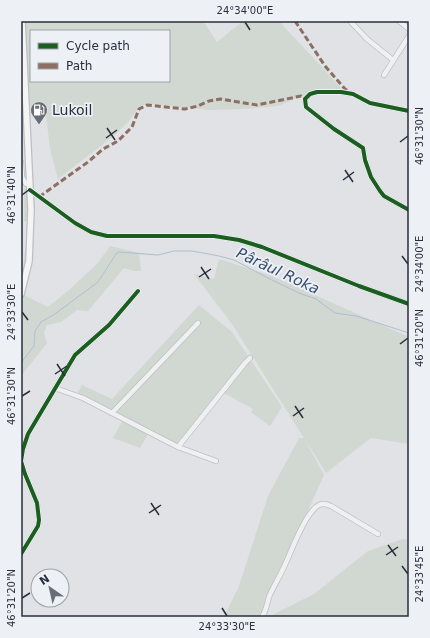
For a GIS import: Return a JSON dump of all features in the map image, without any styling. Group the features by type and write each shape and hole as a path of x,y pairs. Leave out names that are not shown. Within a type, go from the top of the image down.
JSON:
{"main road":[{"path":"21,294 29,261 31,234 22,21"}],"street":[{"path":"350,21 367,39 393,60"},
{"path":"398,21 409,29"},
{"path":"384,75 409,36"},
{"path":"21,87 24,75"},
{"path":"409,111 370,103 353,94 341,92 317,92 310,94 304,99 306,107 334,129 363,148 365,160 371,177 380,191 384,196 409,210"},
{"path":"21,162 23,181 75,223 91,232 107,236 214,236 239,240 262,247 359,286 409,304"},
{"path":"21,554 38,526 40,515 21,461 28,434 75,355 109,325 138,291"},
{"path":"112,413 198,323"},
{"path":"178,447 250,358"},
{"path":"55,388 75,395 178,447 216,461"},
{"path":"262,617 273,588 284,568 288,556 312,511 320,504 331,506 378,534"}],"shaded area":[{"path":"25,21 203,21 217,42 243,21 279,21 343,90 314,91 278,106 244,109 210,110 152,104 142,105 116,134 58,179 50,149 46,114 30,115"},
{"path":"24,187 27,190 27,221 24,221"},
{"path":"27,221 27,237 24,272 21,284"},
{"path":"110,246 139,253 141,271 134,271 124,268 88,311 77,310 61,322 47,325 44,333 47,343 21,376 21,306 24,295 48,307 68,291 98,263"},
{"path":"219,259 272,276 409,337 409,444 371,438 326,473 232,324 194,274 214,279"},
{"path":"199,305 232,332 282,407 270,426 251,412 253,409 220,391 177,444 150,431 140,448 113,438 124,418 77,394 82,385 112,399"},
{"path":"299,438 304,438 324,475 261,616 224,617 239,586 268,496"},
{"path":"403,539 409,540 409,617 268,617 314,594 368,551"}],"waterway":[{"name":"Pârâul Roka","path":"21,363 34,346 35,331 41,322 55,314 98,282 116,254 119,252 158,255 174,251 192,251 234,260 299,293 316,299 335,313 356,316 409,333"}],"marked path":[{"path":"295,21 325,66 345,89 350,92"},
{"path":"39,197 88,162 103,149 118,141 132,127 139,109 147,105 185,109 220,99 257,105 301,96 305,99"}],"cycle path":[{"path":"409,111 370,103 353,94 341,92 317,92 310,94 305,99 306,107 334,129 363,148 365,160 371,177 380,191 384,196 409,210"},
{"path":"30,190 75,223 91,232 107,236 214,236 239,240 262,247 359,286 409,304"},
{"path":"21,554 38,526 39,520 37,503 21,461 28,434 75,355 109,325 138,291"}],"place":[{"name":"Lukoil","path":"39,125"}]}
